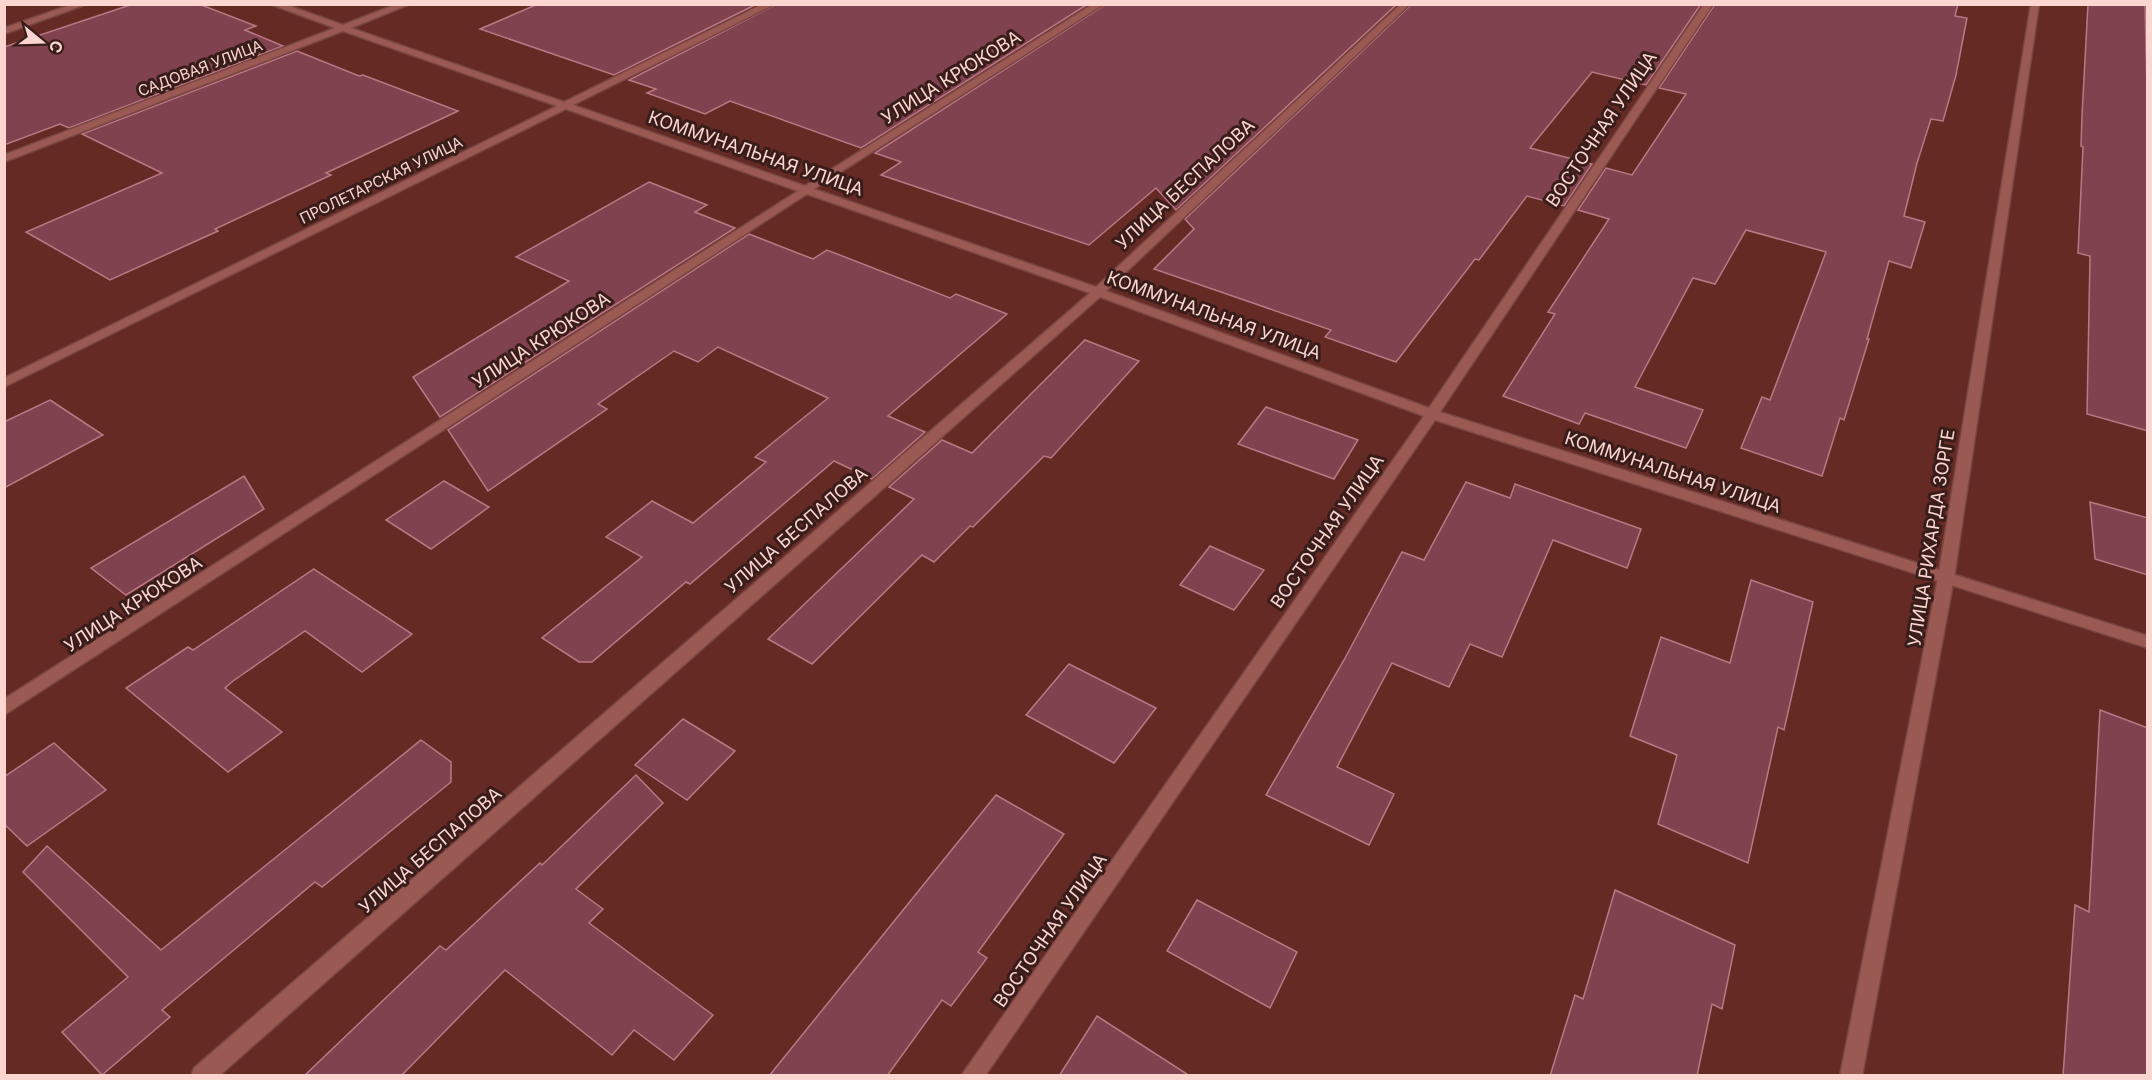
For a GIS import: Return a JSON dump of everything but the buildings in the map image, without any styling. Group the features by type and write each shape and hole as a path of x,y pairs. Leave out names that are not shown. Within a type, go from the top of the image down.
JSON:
{"street":[{"path":"4,31 83,4"},
{"name":"КОММУНАЛЬНАЯ УЛИЦА","path":"274,4 341,30 1098,292 1432,414 2148,642"},
{"name":"САДОВАЯ УЛИЦА","path":"4,159 406,4"},
{"name":"ПРОЛЕТАРСКАЯ УЛИЦА","path":"4,383 771,4"},
{"name":"УЛИЦА КРЮКОВА","path":"4,708 806,190 1100,4"},
{"name":"УЛИЦА БЕСПАЛОВА","path":"202,1076 1098,292 1406,4"},
{"name":"ВОСТОЧНАЯ УЛИЦА","path":"972,1076 1432,414 1709,4"},
{"name":"УЛИЦА РИХАРДА ЗОРГЕ","path":"1851,1076 1946,578 2035,4"}]}
